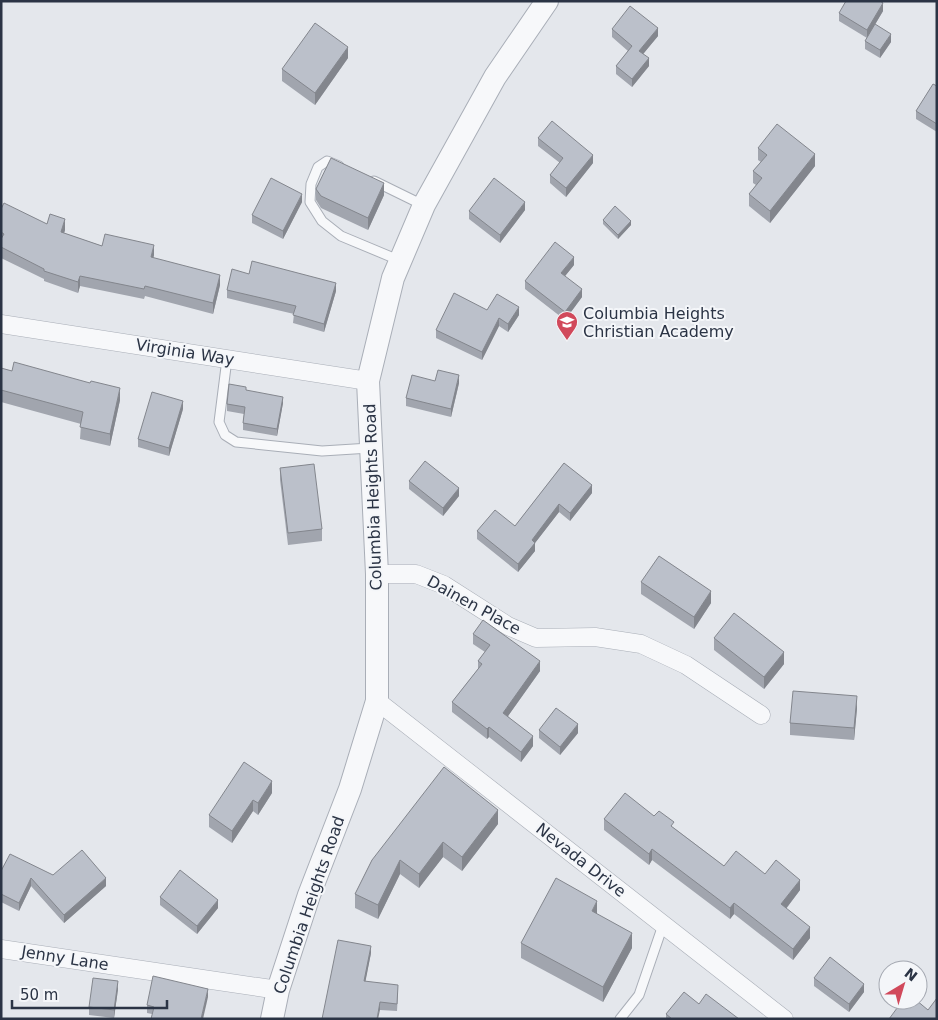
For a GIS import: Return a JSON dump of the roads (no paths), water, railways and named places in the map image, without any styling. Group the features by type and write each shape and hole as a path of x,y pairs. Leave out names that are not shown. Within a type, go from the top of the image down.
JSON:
{"street":[{"name":"Columbia Heights Road","path":"272,1019 278,990 310,895 350,789 377,701 377,574 368,381 393,278 424,205 496,77 547,1"},
{"name":"Virginia Way","path":"1,324 368,381"},
{"name":"Dainen Place","path":"377,574 416,574 444,585 508,626 536,638 595,637 641,644 686,665 761,715"},
{"name":"Nevada Drive","path":"377,701 784,1019"},
{"name":"Jenny Lane","path":"1,948 278,990"}],"lane":[{"path":"346,169 327,161 318,167 311,184 310,202 322,221 341,236 400,261"},
{"path":"364,176 424,205"},
{"path":"227,359 219,422 225,435 236,442 322,451 371,448"},
{"path":"620,1019 639,995 663,924"}],"place":[{"name":"Columbia Heights Christian Academy","path":"567,341"}]}
